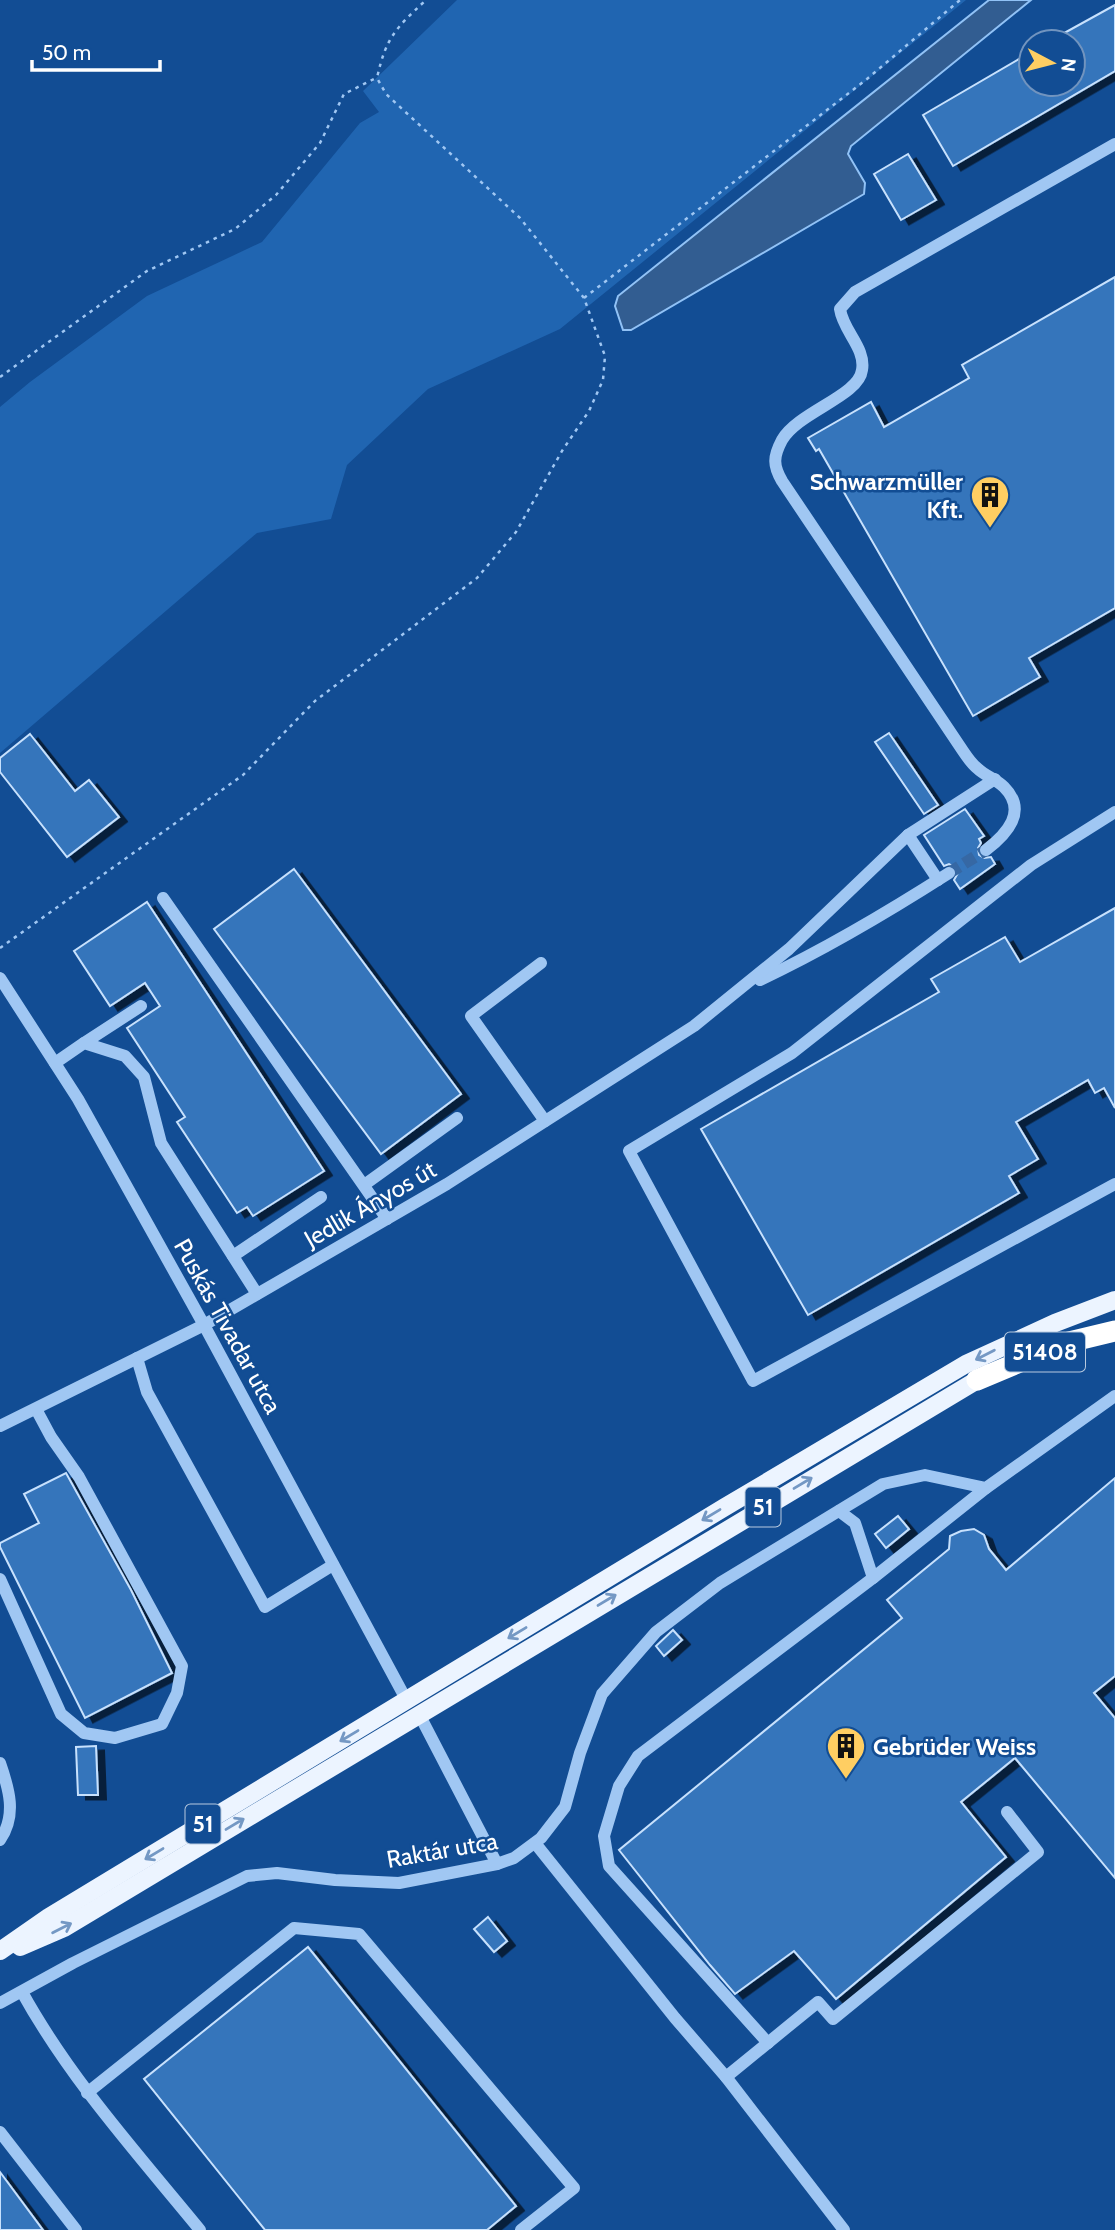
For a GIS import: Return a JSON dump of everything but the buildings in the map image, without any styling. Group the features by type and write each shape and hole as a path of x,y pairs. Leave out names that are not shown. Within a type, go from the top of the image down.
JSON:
{"highway":[{"name":"51408","path":"977,1380 1065,1343 1115,1331"}],"main road":[{"name":"51","path":"413,1707 725,1507 966,1364 1055,1323 1115,1300"},
{"name":"51","path":"0,1953 49,1917 977,1380 1053,1337 1115,1313"}],"street":[{"path":"986,850 1006,834 1013,824 1015,811 1012,797 995,779 978,769 963,751 782,481 774,467 777,449 788,430 860,380 862,357 842,322 840,309 855,292 1115,144"},
{"path":"744,988 908,835 995,779"},
{"path":"1115,812 1031,865 792,1052 629,1151 753,1381 1115,1184"},
{"path":"744,988 845,937 944,876 908,835"},
{"path":"163,898 387,1219"},
{"path":"541,963 471,1016 545,1121"},
{"name":"Puskás Tivadar utca","path":"0,978 78,1099 497,1864"},
{"name":"Jedlik Ányos út","path":"0,1426 204,1325 447,1184 694,1026 744,988"},
{"path":"55,1063 141,1006"},
{"path":"84,1044 125,1056 145,1077 162,1143 257,1294"},
{"path":"364,1185 457,1118"},
{"path":"233,1256 321,1197"},
{"path":"137,1359 147,1392 265,1607 333,1564"},
{"path":"768,2043 609,1866 604,1836 619,1786 638,1756 873,1578 986,1488 1115,1396"},
{"path":"0,1579 61,1714 84,1733 115,1738 162,1724 177,1693 182,1666 79,1476 51,1437 36,1409"},
{"name":"Raktár utca","path":"0,2003 72,1963 247,1876 277,1872 335,1880 399,1883 497,1864 514,1858 541,1838 565,1807 580,1753 602,1694 656,1632 720,1583 883,1484 925,1475 986,1488"},
{"path":"839,1511 855,1523 873,1578"},
{"path":"0,1763 10,1791 10,1815 0,1840"},
{"path":"726,2077 818,2002 833,2018 1038,1852 1007,1812"},
{"path":"535,1843 675,2018 726,2077 844,2230"},
{"path":"87,2092 294,1928 359,1934 574,2188 521,2230"},
{"path":"22,1992 40,2025 87,2092 200,2230"},
{"path":"0,2132 76,2230"}],"path":[{"path":"0,948 243,775 315,701 477,578 516,532 562,451 589,411 603,380 605,356 584,298 520,218 386,94 377,78 382,53 395,29 426,0"},
{"path":"584,298 867,79 960,0"},
{"path":"0,377 147,271 235,229 276,195 320,143 344,94 377,78"}],"shaded area":[{"path":"457,0 966,0 560,329 428,389 347,465 331,519 257,533 0,753 0,407 147,296 262,242 360,123 379,112 363,91"},
{"path":"989,0 1031,0 851,146 848,154 865,183 864,194 631,330 623,330 615,306 618,296"}],"tunnel":[{"path":"949,873 986,850"}],"place":[{"name":"Schwarzmüller Kft.","path":"990,529"},
{"name":"Gebrüder Weiss","path":"846,1780"}]}
